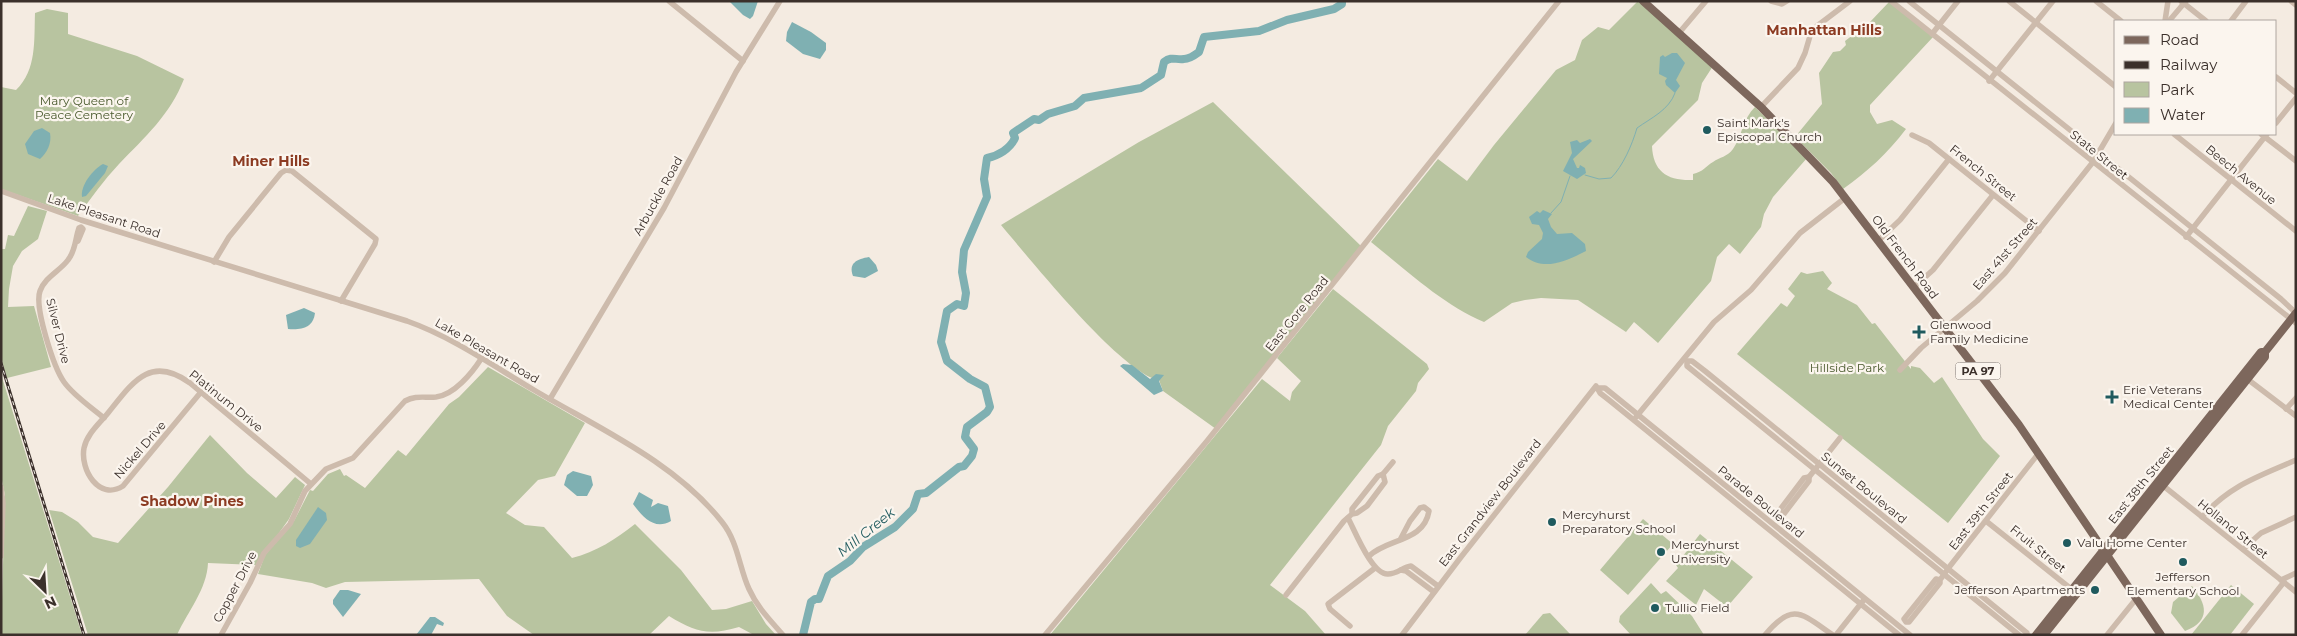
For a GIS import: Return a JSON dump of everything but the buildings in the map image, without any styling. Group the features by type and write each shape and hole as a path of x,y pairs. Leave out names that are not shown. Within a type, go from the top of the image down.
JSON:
{"main road":[{"name":"Old French Road","path":"1643,1 1761,107 1816,162 1846,198 2012,416 2161,635"},
{"name":"East 38th Street","path":"2036,635 2105,554 2245,377 2265,357 2265,352 2295,317"},
{"name":"East 38th Street","path":"2044,635 2074,592"}],"street":[{"path":"669,1 743,61"},
{"name":"Arbuckle Road","path":"550,400 660,215 743,61 780,1"},
{"name":"East Gore Road","path":"1045,635 1207,441 1559,1"},
{"path":"1679,33 1706,1"},
{"path":"1771,1 1782,4 1787,1"},
{"path":"1761,107 1798,68 1810,36 1817,26 1850,1"},
{"name":"State Street","path":"1891,1 2186,237 2295,317"},
{"name":"State Street","path":"1909,1 2281,299 2295,317"},
{"path":"1932,34 1958,1"},
{"path":"2009,1 2114,85"},
{"path":"1989,80 2053,1"},
{"path":"2096,1 2120,20"},
{"path":"2167,20 2168,1"},
{"path":"2232,20 2246,1"},
{"path":"2291,1 2296,5"},
{"path":"2168,20 2184,2 2205,20"},
{"path":"2277,78 2296,93"},
{"path":"2277,122 2296,98"},
{"name":"East 41st Street","path":"1900,370 1920,348 1993,286 2093,162 2114,127"},
{"name":"French Street","path":"1912,135 1922,138 2038,231"},
{"name":"Beech Avenue","path":"2175,135 2296,231"},
{"path":"2186,237 2265,135 2296,161"},
{"path":"1879,240 1900,220 1949,159"},
{"path":"214,262 234,230 281,173 286,170 295,172 376,240 341,301"},
{"name":"Lake Pleasant Road","path":"1,192 82,224 214,262 424,327 481,358 629,445 680,480 704,502 728,531 754,599 783,635"},
{"path":"1914,287 1933,270 1994,194"},
{"path":"1635,417 1719,317 1760,281 1795,237 1846,198"},
{"name":"Silver Drive","path":"82,224 83,229 67,261 42,286 38,297 39,306 60,376 72,391 104,418"},
{"name":"Copper Drive","path":"221,635 250,583 264,553 290,524 302,496 311,484 326,469 354,458 405,401 414,397 438,397 449,393 481,358"},
{"name":"Sunset Boulevard","path":"1685,359 1692,361 2019,635"},
{"name":"Platinum Drive","path":"104,418 138,378 152,372 172,372 201,392 311,484"},
{"path":"2245,377 2296,416"},
{"name":"Parade Boulevard","path":"1598,387 1605,388 1635,417 1768,529 1863,601 1904,625 1910,635"},
{"name":"East Grandview Boulevard","path":"1402,635 1438,586 1598,387"},
{"name":"Nickel Drive","path":"104,418 87,439 84,454 93,482 102,490 113,490 123,486 129,480 201,392"},
{"path":"2286,409 2296,398"},
{"name":"Parade Boulevard","path":"1635,417 1772,523 1863,601 1898,634"},
{"path":"1768,529 1779,516 1778,511 1804,478 1809,477 1840,438"},
{"name":"East 39th Street","path":"1898,634 1904,625 1904,619 1936,579 1940,580 2038,454"},
{"path":"2202,517 2218,500 2232,489 2296,460"},
{"path":"1286,595 1350,516 1352,509 1378,476 1383,474 1393,462"},
{"path":"1350,516 1358,513 1371,501 1384,482 1383,474"},
{"name":"Holland Street","path":"2160,483 2296,592"},
{"path":"1,487 3,503 1,556"},
{"path":"1368,556 1380,547 1400,540 1406,540 1416,533 1426,519 1429,511 1427,509 1424,507 1418,510 1400,540"},
{"path":"1350,516 1375,568 1386,574 1409,566 1438,586"},
{"path":"2243,549 2261,532 2296,517"},
{"name":"Fruit Street","path":"1986,521 2074,592"},
{"path":"1350,626 1330,610 1328,604 1375,568"},
{"path":"1401,570 1406,571 1434,592"},
{"name":"Sunset Boulevard","path":"1946,572 2027,633 2027,635"},
{"path":"2242,635 2282,581 2296,573"},
{"path":"2107,635 2136,599"},
{"path":"1765,635 1782,617 1790,614 1804,616 1835,635 1863,601"}],"green space":[{"path":"1638,1 1713,66 1702,83 1698,100 1652,146 1655,162 1664,173 1676,179 1693,180 1693,174 1728,154 1733,149 1748,116 1755,107 1807,158 1773,197 1764,214 1761,227 1740,254 1729,244 1717,257 1711,281 1658,343 1634,322 1626,332 1578,300 1541,298 1512,303 1484,322 1439,296 1371,242 1438,159 1467,181 1556,70 1575,60 1582,40 1598,27 1609,30"},
{"path":"1889,2 1933,37 1870,105 1870,112 1877,124 1892,120 1906,129 1877,162 1843,189 1831,173 1795,137 1822,104 1819,73 1833,52 1840,51 1846,45 1845,41 1870,22"},
{"name":"Mary Queen of Peace Cemetery","path":"47,9 68,13 68,34 137,56 184,79 172,104 164,115 108,176 78,216 1,189 1,87 16,90 23,82 28,73 33,54 35,13"},
{"path":"1213,102 1361,246 1216,429 1163,391 1159,380 1143,373 1100,337 1001,225 1139,142"},
{"path":"28,206 47,211 38,239 22,251 13,266 8,307 34,306 51,367 7,378 1,358 1,249 5,249 8,235 14,236"},
{"name":"Hillside Park","path":"1823,271 1832,283 1827,289 1857,305 1872,324 1875,323 1911,369 1911,366 1920,368 1934,383 1942,377 1983,439 2000,456 1948,523 1737,354 1781,303 1787,307 1795,296 1788,289 1801,272 1807,274"},
{"path":"1333,289 1427,364 1429,369 1418,383 1416,391 1388,426 1381,445 1270,585 1305,611 1326,635 1050,635 1262,379 1290,401 1292,392 1301,381 1277,358"},
{"path":"488,367 585,423 555,476 538,480 506,513 525,525 544,527 572,558 605,544 635,524 681,570 712,610 726,609 752,601 766,624 776,635 754,635 739,627 711,632 702,631 687,626 669,616 649,635 534,635 507,616 479,579 345,582 326,588 312,583 258,574 265,555 294,521 310,490 313,491 328,474 340,469 344,476 346,475 365,488 398,450 406,456 449,404 459,397"},
{"path":"1,374 82,635 1,635 5,495 1,476"},
{"path":"210,435 247,473 276,498 295,477 305,485 289,519 256,565 208,563 201,591 177,635 88,635 49,510 62,512 78,522 93,537 118,543 168,487"},
{"path":"1643,519 1673,544 1628,595 1600,570"},
{"path":"1700,534 1753,577 1727,607 1704,589 1696,605 1666,581 1678,568 1676,565"},
{"name":"Tullio Field","path":"1651,583 1661,594 1666,591 1692,616 1704,635 1631,635 1619,622 1620,616"},
{"path":"2231,585 2254,604 2230,635 2191,635"},
{"path":"2192,586 2201,599 2204,612 2199,622 2185,631 2171,613 2173,602"},
{"path":"1550,613 1571,635 1525,635 1543,614"}],"water":[{"path":"729,1 758,1 753,16 750,19 743,15"},
{"path":"792,22 826,43 826,50 820,59 803,54 786,41 787,32"},
{"path":"1672,53 1677,53 1685,63 1676,80 1680,86 1675,93 1666,85 1665,81 1667,78 1659,74 1660,57 1663,55 1665,57"},
{"path":"42,128 50,133 50,144 40,159 28,154 25,144 34,131"},
{"path":"1590,139 1592,141 1573,159 1577,168 1580,165 1585,168 1586,173 1577,179 1563,171 1572,153 1570,142 1577,140 1580,143"},
{"path":"103,164 108,166 105,173 86,196 82,197 83,188 88,178"},
{"path":"1543,210 1552,214 1548,219 1551,227 1557,234 1572,233 1585,244 1586,251 1564,261 1549,264 1541,264 1526,257 1528,252 1542,239 1543,233 1539,225 1532,224 1529,217 1537,211 1540,213"},
{"path":"869,257 876,265 878,271 865,278 853,276 852,268 855,262"},
{"path":"304,308 315,313 312,322 306,327 288,329 286,315"},
{"path":"1123,364 1132,365 1150,379 1156,374 1164,375 1159,381 1163,391 1154,395 1120,366"},
{"path":"573,471 591,476 593,485 587,496 577,496 564,485 567,475"},
{"path":"639,492 653,500 651,507 658,503 668,506 671,521 659,524 649,521 644,517 633,504"},
{"path":"318,507 326,513 327,520 310,544 300,548 296,546 296,540"},
{"path":"340,590 361,594 343,617 333,604 333,600"},
{"path":"430,617 435,617 444,623 443,626 437,624 431,635 416,635"}],"waterway":[{"name":"Mill Creek","path":"803,635 811,602 819,599 828,576 850,561 863,547 895,527 913,509 918,494 926,493 959,467 964,466 972,456 974,449 965,437 967,427 987,412 990,407 985,387 970,379 947,361 941,342 947,311 957,304 964,306 966,293 962,272 964,250 987,197 984,179 987,158 1007,149 1015,138 1013,133 1034,119 1039,120 1048,114 1075,106 1084,98 1141,88 1161,75 1164,62 1167,60 1188,58 1199,52 1204,37 1259,31 1287,20 1334,9 1342,4 1342,1"},
{"path":"1585,175 1599,179 1611,178 1627,155 1637,128 1664,109 1675,93"},
{"path":"1551,213 1561,202 1570,176"}],"railway":[{"path":"1,363 84,635"}],"place":[{"name":"Saint Mark's Episcopal Church","path":"1707,130"},
{"name":"Glenwood Family Medicine","path":"1919,332"},
{"name":"Erie Veterans Medical Center","path":"2112,397"},
{"name":"Mercyhurst Preparatory School","path":"1552,522"},
{"name":"Valu Home Center","path":"2067,543"},
{"name":"Mercyhurst University","path":"1661,552"},
{"name":"Jefferson Elementary School","path":"2183,562"},
{"name":"Jefferson Apartments","path":"2095,590"},
{"name":"Tullio Field","path":"1655,608"}],"district":[{"name":"Manhattan Hills","path":"1824,30"},
{"name":"Miner Hills","path":"271,161"},
{"name":"Shadow Pines","path":"192,501"}]}
